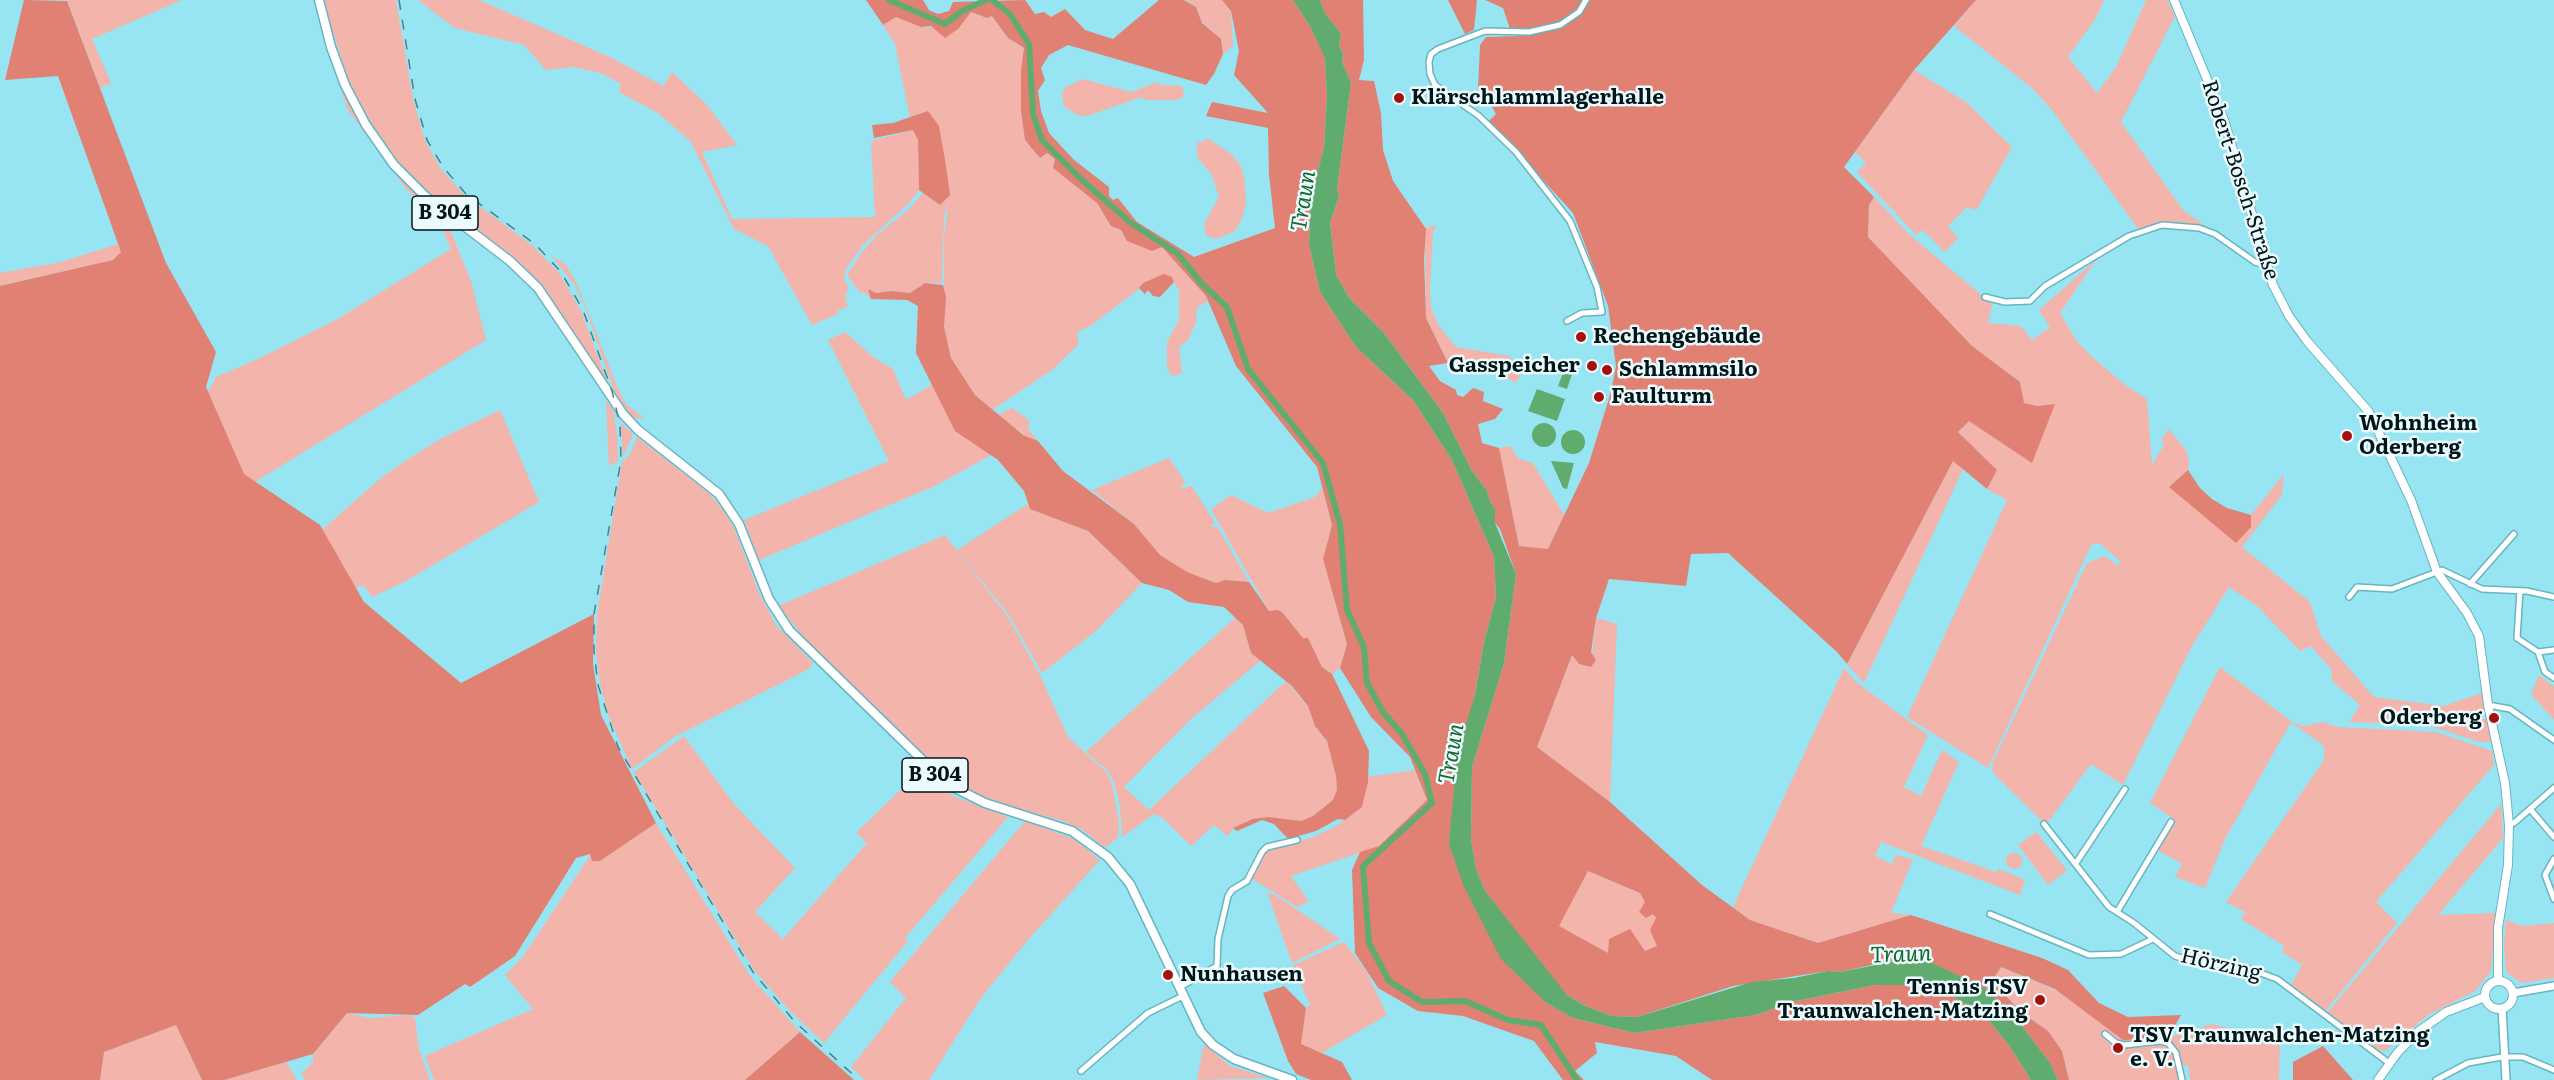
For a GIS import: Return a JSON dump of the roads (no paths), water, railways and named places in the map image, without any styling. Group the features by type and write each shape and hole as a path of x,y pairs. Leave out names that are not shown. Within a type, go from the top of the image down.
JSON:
{"main road":[{"name":"B 304","path":"319,0 331,47 345,85 366,125 394,165 425,196 510,261 538,288 623,414 638,430 719,495 739,524 769,599 789,630 947,784 985,803 1072,831 1108,857 1130,884 1198,1028 1218,1049 1239,1061 1292,1080"},
{"name":"Robert-Bosch-Straße","path":"2174,0 2224,120 2265,265 2289,316 2307,341 2357,397 2378,428 2411,500 2437,572 2467,613 2479,636 2488,705 2503,775 2508,825 2508,865 2498,937 2498,981"},
{"path":"2498,981 2510,985 2513,993 2510,1004 2502,1008 2493,1008 2485,997 2488,986 2498,981"},
{"path":"2378,1080 2408,1041 2433,1020 2457,1006 2485,997"}],"street":[{"path":"1567,321 1582,313 1602,312 1597,287 1570,221 1502,139 1479,117 1434,85 1429,62 1431,54 1438,49 1485,31 1529,32 1560,25 1579,12 1586,0"},
{"path":"1985,297 2005,302 2030,301 2045,286 2129,236 2162,225 2199,228 2215,234 2254,262 2265,265"},
{"path":"2470,584 2514,534"},
{"path":"2349,597 2357,587 2392,589 2437,572 2448,571 2470,584 2487,590 2520,591 2554,597"},
{"path":"2520,591 2516,634 2519,642 2538,652 2554,650"},
{"path":"2538,652 2546,672 2554,678"},
{"path":"2488,705 2510,709 2554,740"},
{"path":"2508,825 2514,823 2554,788"},
{"path":"2076,863 2125,789"},
{"path":"2530,809 2554,837"},
{"path":"2117,912 2171,822"},
{"name":"Hörzing","path":"2044,824 2096,892 2117,912 2175,956 2194,962 2244,967 2267,975 2290,988 2389,1063"},
{"path":"1081,1071 1148,1012 1217,967 1218,939 1226,901 1232,890 1247,881 1263,850 1297,840"},
{"path":"2554,859 2545,875 2554,899"},
{"name":"Hörzing","path":"1990,915 2089,955 2121,954 2153,939"},
{"path":"2513,993 2554,986"},
{"path":"2502,1008 2507,1056 2506,1080"},
{"path":"2105,1034 2116,1043 2124,1045 2161,1041 2168,1043 2176,1053 2182,1080"},
{"path":"2436,1080 2468,1063 2507,1056 2536,1061 2554,1070"}],"waterway":[{"path":"889,0 945,24 962,11 986,0"},
{"name":"Traun","path":"992,0 1010,14 1029,44 1033,114 1042,140 1082,180 1131,223 1177,253 1202,284 1227,307 1248,369 1323,463 1340,524 1347,610 1364,647 1367,683 1383,712 1402,734 1425,774 1432,803 1363,866 1369,943 1389,981 1422,1002 1465,1001 1508,1020 1541,1025 1577,1080"}],"railway":[{"path":"399,0 415,99 427,140 443,167 466,194 535,244 561,272 583,310 612,391 620,425 621,460 594,614 594,651 598,685 618,747 753,972 795,1022 859,1080"}],"place":[{"name":"Klärschlammlagerhalle","path":"1399,98"},
{"name":"Rechengebäude","path":"1581,337"},
{"name":"Gasspeicher","path":"1592,366"},
{"name":"Schlammsilo","path":"1607,370"},
{"name":"Faulturm","path":"1599,397"},
{"name":"Wohnheim Oderberg","path":"2347,436"},
{"name":"Oderberg","path":"2494,718"},
{"name":"Nunhausen","path":"1168,975"},
{"name":"Tennis TSV Traunwalchen-Matzing","path":"2040,1000"},
{"name":"TSV Traunwalchen-Matzing e. V.","path":"2118,1048"}]}
